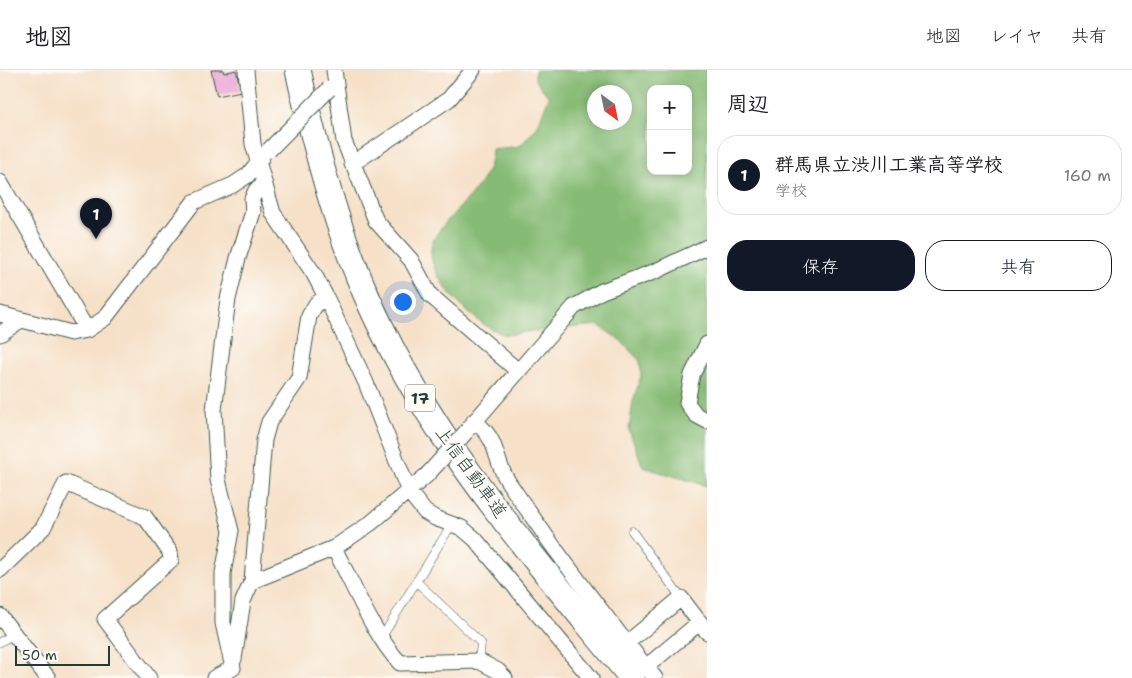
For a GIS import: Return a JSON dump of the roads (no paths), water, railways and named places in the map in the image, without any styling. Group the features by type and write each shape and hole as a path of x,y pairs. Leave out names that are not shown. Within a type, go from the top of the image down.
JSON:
{"highway":[{"name":"上信自動車道","path":"284,70 299,147 316,204 353,305 380,360 404,403 455,478 513,555 613,678"},
{"name":"上信自動車道","path":"298,70 311,129 330,196 372,308 398,360 430,414 484,491 644,674"}],"street":[{"path":"246,70 253,144 273,213 314,274 326,297 382,420 409,492 424,512 462,528 475,539 591,678"},
{"path":"334,70 332,88 344,141 376,221 411,260 430,295 518,371"},
{"path":"352,164 448,99 473,70"},
{"path":"0,314 71,333 87,330 105,318 194,202 233,185 248,175 258,160 332,88"},
{"path":"0,182 4,198 87,330"},
{"path":"233,668 223,623 223,573 230,530 218,480 214,410 228,299 238,258 253,212 252,199 256,190 264,185"},
{"path":"252,581 334,548 409,492 470,427 574,307 602,291 656,271 707,247"},
{"path":"233,668 243,601 252,581 264,440 269,422 299,378 309,316 316,304 326,297"},
{"path":"0,334 21,320"},
{"path":"707,344 692,376 687,403 696,415 707,421"},
{"path":"470,427 487,430 507,481 587,592 627,643 644,674 704,627 681,598 627,643"},
{"path":"0,570 43,528 66,482 145,517 170,552 172,560 105,619 149,678"},
{"path":"334,548 382,638 400,663 479,661 498,671 505,678"},
{"path":"0,616 48,678"},
{"path":"214,678 233,668"}],"lane":[{"path":"382,638 452,524"},
{"path":"632,531 681,598"},
{"path":"416,581 482,643 479,661"},
{"path":"0,642 14,634"}],"place":[{"name":"群馬県立渋川工業高等学校","path":"96,239"}]}
